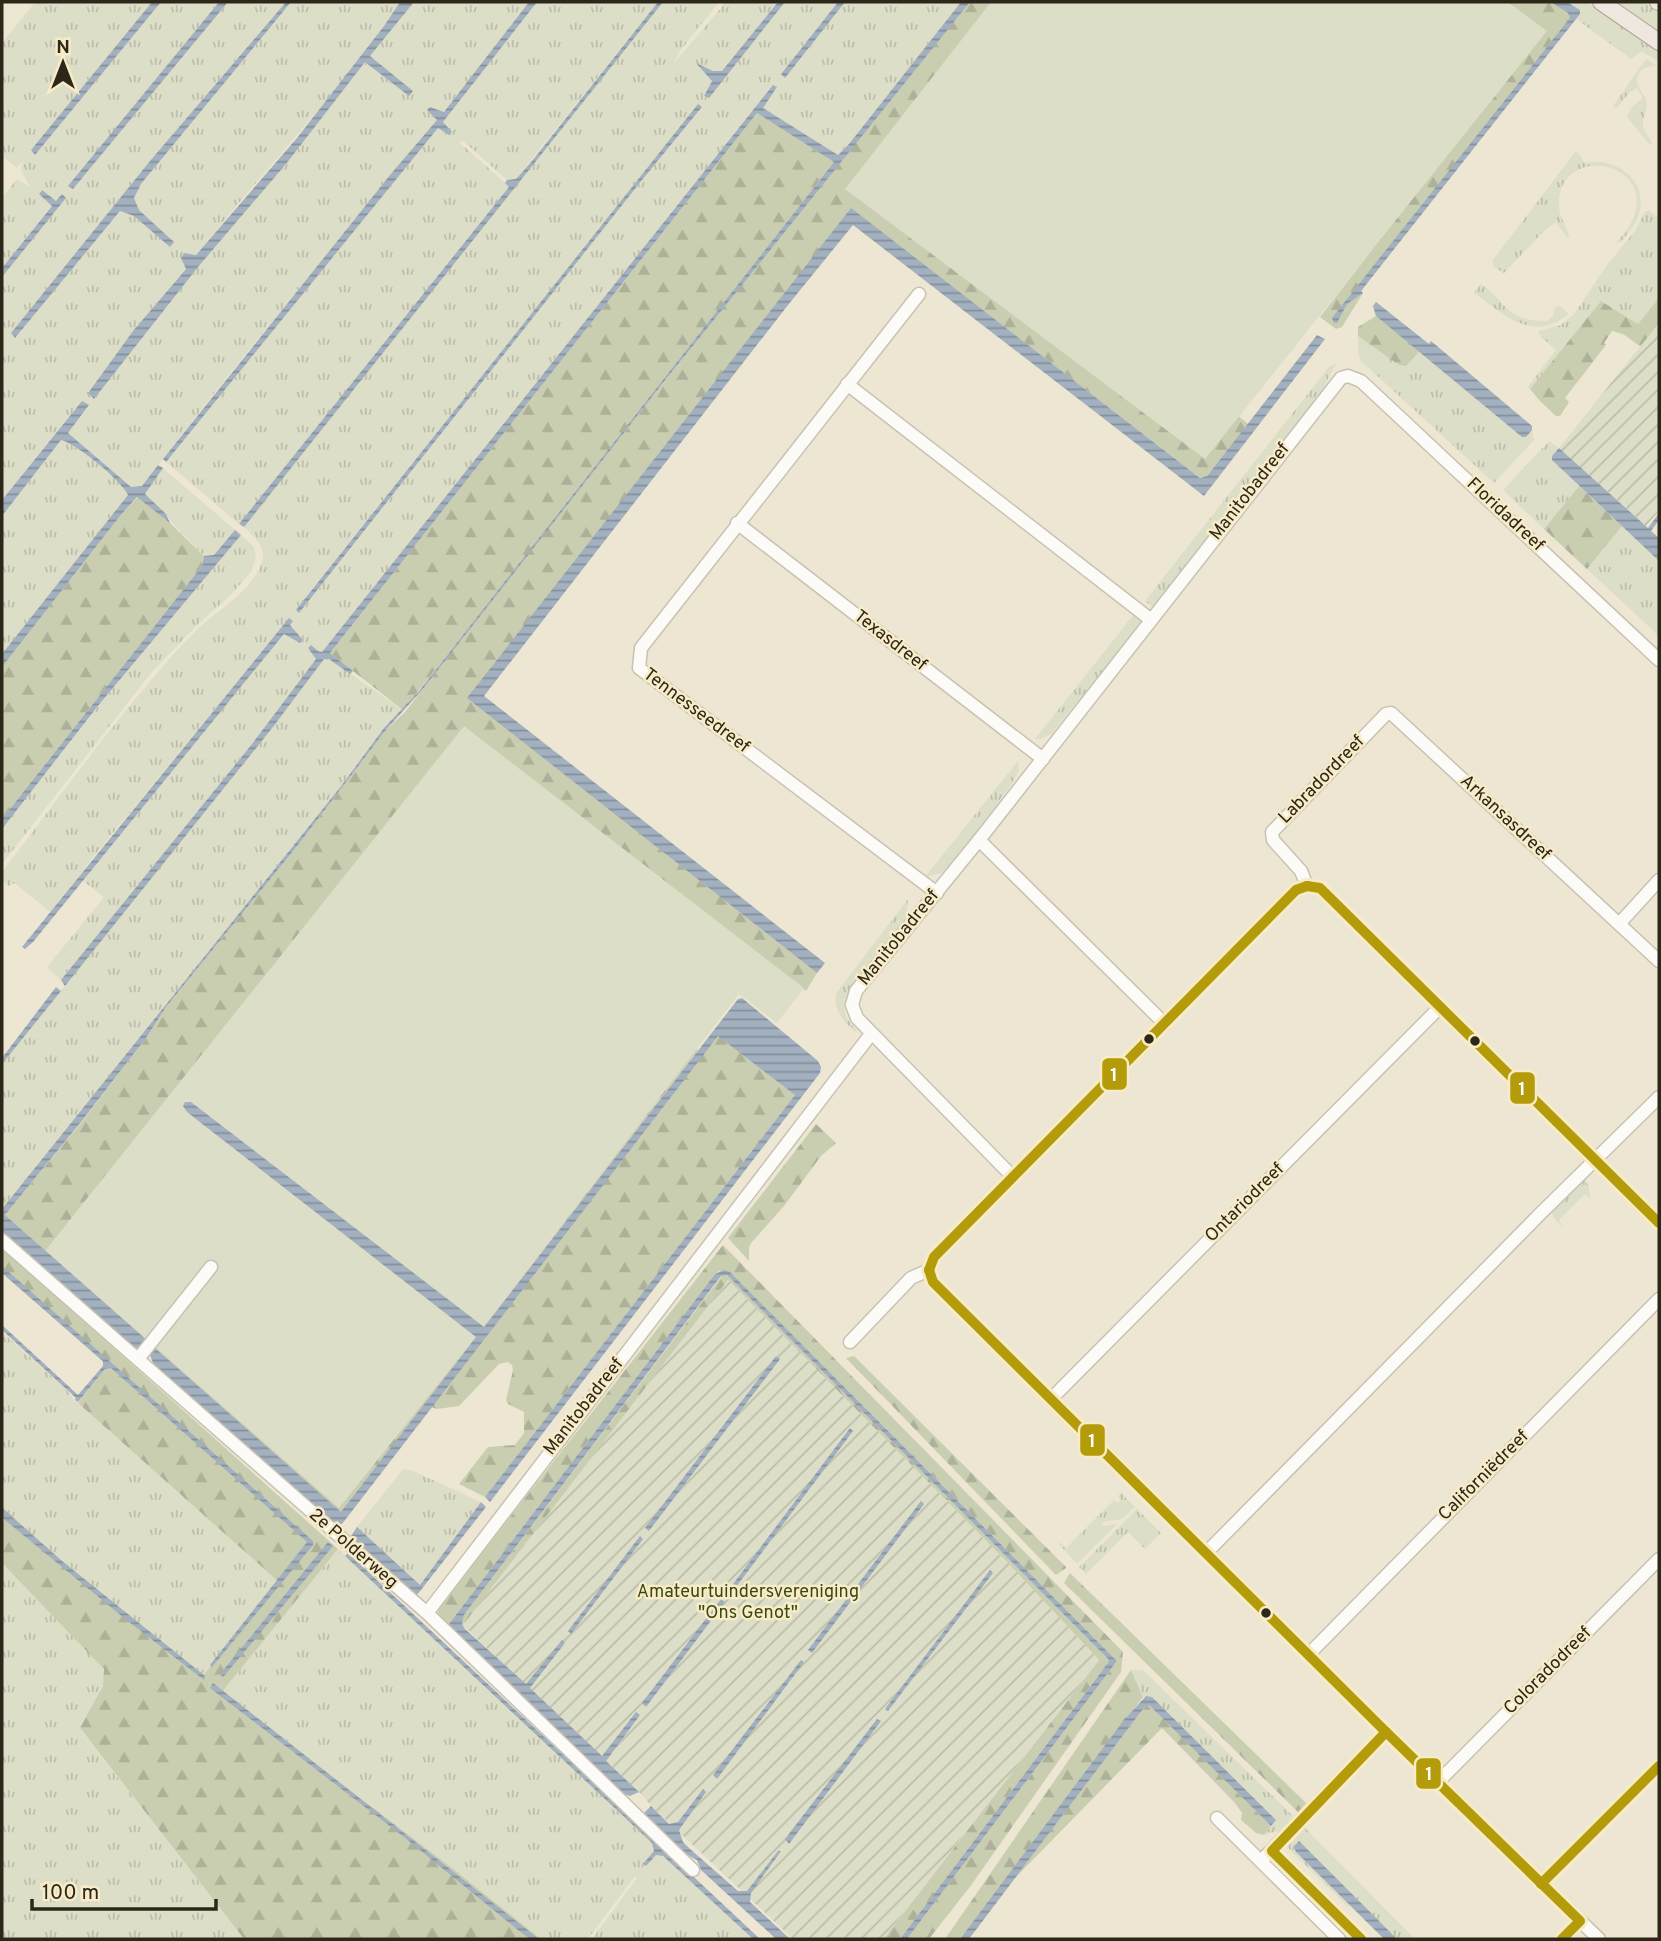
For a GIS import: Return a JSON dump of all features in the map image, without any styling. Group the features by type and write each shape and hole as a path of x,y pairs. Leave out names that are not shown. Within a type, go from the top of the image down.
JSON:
{"main road":[{"path":"1601,2 1659,42"}],"street":[{"name":"Tennesseedreef","path":"919,294 640,648 639,668 937,893"},
{"name":"Manitobadreef","path":"427,1613 871,1034 857,1018 852,1005 856,991 1043,759 1335,383 1348,376"},
{"name":"Floridadreef","path":"1348,376 1361,381 1659,660"},
{"path":"848,384 1150,619"},
{"name":"Texasdreef","path":"737,523 1043,759"},
{"name":"Labradordreef","path":"1307,886 1301,871 1273,840 1272,832 1386,714 1391,713"},
{"name":"Arkansasdreef","path":"1391,713 1659,961"},
{"path":"979,840 1165,1024"},
{"path":"1619,924 1659,880"},
{"path":"1599,1939 1386,1732 933,1282 929,1270 934,1257 1296,890 1307,886 1320,888 1659,1223"},
{"name":"Ontariodreef","path":"1051,1399 1440,1007"},
{"path":"871,1034 1013,1177"},
{"path":"1206,1553 1659,1097"},
{"name":"2e Polderweg","path":"2,1240 427,1613 693,1870"},
{"path":"138,1359 211,1267"},
{"path":"850,1342 911,1278 929,1270"},
{"name":"Californiëdreef","path":"1309,1654 1659,1299"},
{"name":"Coloradodreef","path":"1438,1782 1659,1559"},
{"path":"1262,1860 1386,1732"},
{"path":"1541,1884 1659,1766"},
{"path":"1217,1818 1339,1939"},
{"path":"1562,1939 1580,1921"}],"green space":[{"path":"35,2 152,2 31,150 35,155 161,2 219,2 69,186 73,189 228,2 286,2 150,161 11,333 15,338 120,211 134,216 170,246 174,242 139,210 134,198 141,184 291,2 400,2 352,68 196,255 184,253 186,268 133,331 88,392 94,399 198,267 286,164 365,61 410,95 412,91 370,56 414,2 529,2 444,112 430,107 427,110 437,120 222,383 142,486 131,487 68,433 89,406 82,401 2,500 2,277 66,198 56,201 41,190 39,194 52,205 2,268 2,198 17,179 30,187 21,170 22,162 17,168 2,156 2,43"},
{"path":"537,2 658,2 515,180 507,180 462,140 460,143 510,187 239,524 166,462 438,128 449,135 443,122"},
{"path":"663,2 719,2 680,51 674,63 726,2 778,2 722,71 713,71 698,64 712,81 704,96 709,98 785,2 838,2 781,73 785,78 845,2 961,2 838,155 762,108 777,88 773,85 322,652 308,648 317,658 252,744 61,980 47,967 104,897 83,881 284,634 301,643 303,640 290,624 293,621 289,619 90,861 52,913 14,883 9,886 2,880 2,872 126,710 189,638 237,596 256,575 263,555 260,545 244,527","holes":["698,105 702,108 300,612 296,610"]},
{"path":"970,2 999,2 1236,414 1248,424 1205,478 1199,477 851,209 468,698 817,973 806,991 591,834 684,1040 698,1050 428,1399 431,1406 718,1035 795,1095 485,1497 459,1484 488,1447 515,1445 524,1433 524,1412 508,1404 506,1400 513,1370 508,1362 499,1364 459,1406 437,1409 431,1407 346,1517 155,1348 213,1275 148,1341 5,1215 81,1123 146,1038 166,1007 298,845 385,731 405,712 511,575 403,710 330,653 757,113 834,162 550,526 845,154"},
{"path":"991,2 1508,2 1547,31 1205,459 845,189"},
{"path":"1494,2 1557,2 1572,16 1361,291 1363,293 1342,327 1336,329 1320,317 1372,250"},
{"path":"1557,2 1587,2 1659,49 1659,62 1642,51 1631,59"},
{"path":"1611,2 1644,2 1659,12 1659,35"},
{"path":"1646,59 1657,66 1642,70 1637,80 1647,103 1643,126 1652,145 1627,117 1632,107 1643,98 1637,88 1629,93 1617,108 1613,106"},
{"path":"1576,151 1584,163 1607,163 1627,173 1634,181 1641,202 1638,218 1632,229 1621,242 1616,243 1634,216 1637,197 1631,182 1619,172 1604,166 1587,167 1573,173 1563,186 1559,210 1569,237 1556,222 1504,273 1494,267 1492,261"},
{"path":"1649,210 1659,216 1659,298 1638,324 1602,301 1530,389 1529,385 1556,350 1538,331 1561,325 1574,314 1607,265 1635,231 1644,213"},
{"path":"1481,284 1508,310 1523,318 1547,321 1553,316 1555,307 1560,306 1569,314 1543,326 1519,323 1474,293"},
{"path":"1659,298 1659,323 1641,347 1623,334 1612,331 1604,343 1606,345 1565,398 1569,402 1560,416 1556,416 1530,389 1601,301 1638,324"},
{"path":"1376,316 1420,351 1406,366 1399,365 1358,336 1358,327"},
{"path":"1659,323 1659,511 1646,526 1559,448"},
{"path":"1358,336 1399,365 1406,366 1420,351 1522,437 1526,437 1532,429 1534,440 1494,483 1361,361"},
{"path":"1336,363 1322,391 1154,608 1145,601 1329,367"},
{"path":"61,440 98,463 128,495 2,654 2,516"},
{"path":"1549,441 1559,448 1552,460 1579,486 1544,529 1503,490"},
{"path":"163,468 235,530 214,555 204,556 145,494"},
{"path":"1579,486 1622,526 1587,569 1544,529"},
{"path":"138,497 204,556 202,566 2,819 2,667 120,516"},
{"path":"1622,526 1659,561 1659,636 1587,569"},
{"path":"241,535 254,547 256,557 251,572 151,673 2,864 2,829 97,707"},
{"path":"1135,613 1144,620 1051,734 1035,739"},
{"path":"324,658 403,710 384,728 342,785 2,1209 2,1064 273,727"},
{"path":"464,726 804,988 777,1023 739,994 484,1327 339,1508 45,1251"},
{"path":"1018,761 1019,770 1012,783 982,825 942,873 925,877"},
{"path":"908,899 904,921 858,977 845,1002 845,1013 857,1031 854,1031 837,1009 837,992"},
{"path":"816,1124 836,1143 821,1156 784,1206 751,1243 749,1261 728,1238"},
{"path":"1584,1178 1589,1186 1590,1198 1585,1194 1559,1220 1563,1228 1552,1212"},
{"path":"723,1245 1123,1652 1121,1672 972,1884 929,1939 907,1939 1117,1661 730,1272 719,1271 715,1274 449,1624 449,1629 437,1616 439,1608"},
{"path":"2,1248 338,1549 221,1693 451,1867 541,1939 244,1939 80,1728 103,1686 104,1669 2,1563 2,1507 62,1561 202,1677 280,1583 78,1403 109,1367 2,1273"},
{"path":"727,1275 1109,1660 900,1939 882,1939 1099,1660 1006,1561 728,1280 526,1684 462,1624 464,1615 722,1276"},
{"name":"Amateurtuindersvereniging \"Ons Genot\"","path":"728,1280 1006,1561 1099,1660 883,1939 793,1939 463,1625"},
{"path":"2,1332 65,1388 74,1400 281,1583 202,1678 2,1507"},
{"path":"854,1356 1066,1568 1056,1575 846,1358"},
{"path":"403,1469 411,1470 481,1502 420,1585 357,1527"},
{"path":"1121,1493 1135,1507 1122,1519 1102,1522 1104,1526 1117,1524 1077,1564 1058,1543 1066,1548 1114,1500 1118,1503 1121,1500 1118,1496"},
{"path":"1137,1509 1161,1533 1145,1549 1128,1532 1086,1574 1079,1567"},
{"path":"338,1549 652,1843 654,1851 644,1864 646,1866 656,1855 663,1856 753,1939 592,1939 637,1878 635,1876 588,1939 541,1939 451,1867 221,1693"},
{"path":"2,1563 101,1664 104,1672 102,1688 80,1729 244,1939 2,1939"},
{"path":"1070,1573 1306,1803 1298,1812 1064,1583"},
{"path":"1131,1670 1143,1670 1293,1816 1279,1831 1264,1835 1276,1820 1152,1697 1143,1697"},
{"path":"1131,1670 1143,1697 960,1939 945,1939"},
{"path":"1146,1705 1271,1826 1264,1835 1256,1833 1241,1820 1242,1813 1235,1803 1162,1728 1013,1880"},
{"path":"1304,1827 1415,1939 1397,1939 1299,1842 1296,1852 1349,1905 1348,1907 1286,1846"}],"water":[{"path":"152,2 161,2 35,155 31,150"},
{"path":"219,2 228,2 73,189 68,186"},
{"path":"286,2 291,2 141,184 134,198 139,210 174,242 170,247 134,216 120,211 15,338 11,333 150,161"},
{"path":"400,2 414,2 370,56 413,91 409,96 365,62 286,164 198,267 94,399 88,393 133,331 186,269 181,258 184,253 196,255 297,138"},
{"path":"529,2 537,2 443,122 452,132 449,135 438,128 166,462 163,459 437,120 427,110 430,107 444,112"},
{"path":"658,2 663,2 244,527 239,524 509,187 505,183 507,180 516,179 532,161"},
{"path":"778,2 785,2 709,98 704,96 712,81 696,63 713,71 722,71"},
{"path":"838,2 845,2 785,78 781,74"},
{"path":"961,2 970,2 667,378 422,690 385,731 298,845 166,1007 146,1038 81,1122 5,1215 148,1341 143,1349 132,1347 2,1231 2,1209 342,785 384,728 419,691 834,162 757,113 330,653 353,671 350,674 329,659 324,659 273,727 65,986 61,980 252,744 316,659 308,648 311,645 322,652 773,85 777,87 763,108 838,155"},
{"path":"1551,2 1567,2 1580,10 1580,14 1361,291 1363,293 1347,304 1337,323 1334,323 1332,318 1570,18 1568,13"},
{"path":"698,104 702,107 299,613 296,610"},
{"path":"42,190 56,201 62,194 66,198 2,277 2,268 52,206 39,194"},
{"path":"851,208 1200,478 1207,476 1317,335 1325,339 1204,496 853,225 788,305 484,696 825,963 817,973 467,698"},
{"path":"1376,302 1429,344 1431,341 1532,426 1526,437 1522,437 1376,316 1373,306"},
{"path":"82,401 89,405 68,433 131,487 142,486 158,465 163,468 145,494 166,514 170,523 137,497 2,667 2,654 128,495 98,463 61,440 2,516 2,500"},
{"path":"1559,448 1648,528 1659,513 1659,520 1651,531 1659,538 1659,561 1552,460"},
{"path":"235,530 241,535 97,707 2,829 2,819 202,566 204,556 214,555"},
{"path":"289,618 293,621 290,625 303,640 300,643 284,634 33,942 25,949 22,947"},
{"path":"56,987 61,991 2,1064 2,1058"},
{"path":"742,998 818,1061 820,1073 490,1502 485,1497 795,1095 718,1036 342,1524 335,1525 155,1368 150,1355 155,1348 341,1512 476,1337 187,1112 183,1106 185,1102 191,1102 484,1327 738,999"},
{"path":"2,1266 313,1541 313,1545 212,1667 210,1665 307,1542 111,1368 105,1369 78,1402 75,1400 76,1398 2,1330 2,1325 78,1395 103,1366 103,1361 2,1273"},
{"path":"724,1270 730,1272 1117,1661 907,1939 900,1939 1109,1660 727,1275 721,1276 464,1615 462,1624 526,1684 562,1640 565,1643 530,1688 602,1756 636,1712 640,1715 606,1761 639,1792 630,1796 624,1794 449,1629 449,1624 715,1274"},
{"path":"776,1356 780,1359 649,1531 645,1528"},
{"path":"850,1428 853,1431 730,1595 727,1592"},
{"path":"921,1501 924,1504 812,1653 808,1650"},
{"path":"481,1502 486,1507 417,1595 413,1596 351,1536 357,1527 420,1585"},
{"path":"2,1508 62,1561 205,1676 204,1680 5,1520 2,1517"},
{"path":"640,1536 643,1539 571,1634 568,1631"},
{"path":"328,1542 333,1546 222,1677 221,1673"},
{"path":"348,1553 760,1939 753,1939 663,1856 656,1855 646,1866 643,1864 654,1851 652,1843 345,1556"},
{"path":"990,1570 993,1573 888,1711 885,1709"},
{"path":"721,1599 725,1602 646,1707 642,1703"},
{"path":"801,1660 804,1662 717,1779 713,1775"},
{"path":"213,1683 539,1939 530,1939 518,1930 404,1837 210,1688"},
{"path":"1146,1696 1152,1697 1276,1820 1271,1826 1146,1705 969,1939 960,1939 1124,1720"},
{"path":"877,1719 881,1721 789,1844 785,1839"},
{"path":"703,1789 706,1792 679,1830 683,1842 738,1891 747,1891 778,1851 781,1851 751,1893 750,1902 790,1939 776,1939 701,1870 697,1860 680,1851 644,1813 651,1806 669,1824 678,1822"},
{"path":"1299,1841 1397,1939 1384,1939 1296,1852 1294,1847"}],"transit line":[{"name":"1","path":"1307,886 1320,888 1659,1223"},
{"name":"1","path":"929,1270 934,1257 1296,890 1307,886"},
{"name":"1","path":"929,1270 933,1282 1580,1921 1562,1939"},
{"name":"1","path":"1361,1939 1272,1851 1386,1732"},
{"name":"1","path":"1541,1884 1659,1766"}]}
